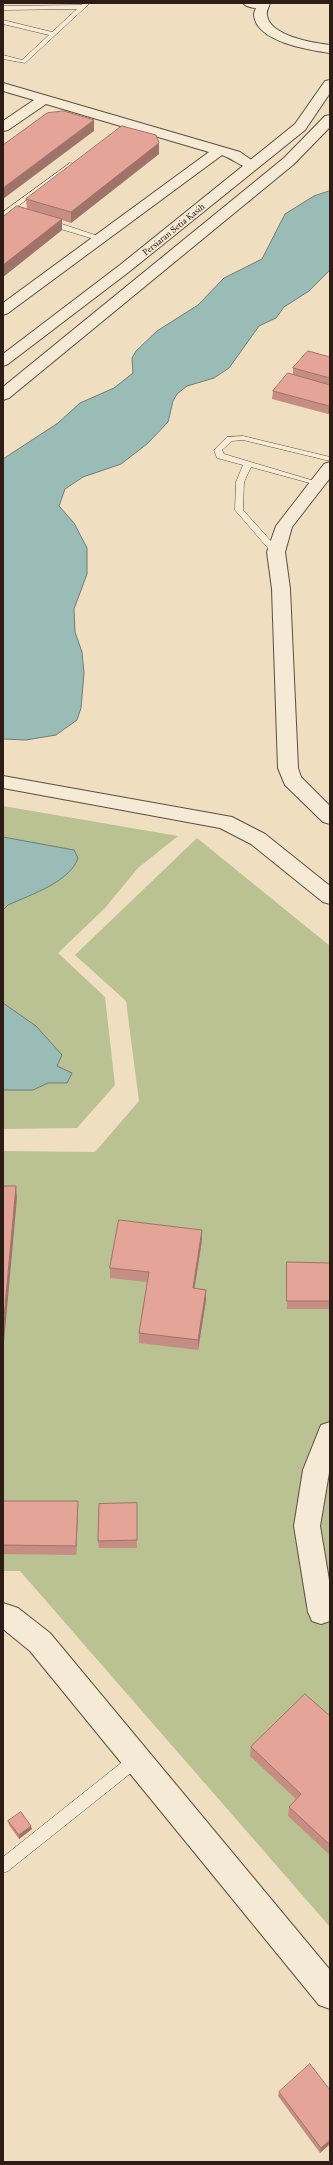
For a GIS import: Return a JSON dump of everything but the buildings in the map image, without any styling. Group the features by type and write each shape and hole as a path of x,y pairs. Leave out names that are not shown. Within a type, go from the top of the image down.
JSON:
{"street":[{"path":"249,3 264,4 260,11 261,18 272,32 296,43 330,49"},
{"name":"Persiaran Setia Kasih","path":"5,358 126,268 300,127 330,84"},
{"path":"3,87 125,126 219,150 242,158 253,166"},
{"path":"3,127 44,99"},
{"name":"Persiaran Setia Kasih","path":"3,394 289,161 330,119"},
{"path":"3,310 219,150"},
{"path":"330,467 284,526 276,552 282,589 288,768 292,780 330,817"},
{"path":"3,782 226,822 258,839 330,897"},
{"path":"321,1612 307,1526 316,1470 330,1433"},
{"path":"3,1616 9,1617 40,1642 330,1994"}],"lane":[{"path":"3,8 85,5"},
{"path":"3,57 24,62 85,5"},
{"path":"3,22 53,34"},
{"path":"3,214 78,160"},
{"path":"40,219 100,238"},
{"path":"318,483 220,456 218,450 230,439 243,438 330,459"},
{"path":"248,464 240,482 240,510 276,552"},
{"path":"3,1866 137,1759"}],"green space":[{"path":"3,806 178,836 138,868 105,908 58,953 105,997 115,1085 77,1128 3,1129"},
{"path":"197,838 330,946 330,1927 20,1571 3,1571 3,1151 95,1152 139,1101 126,1001 75,955"}],"water":[{"path":"330,191 330,270 309,291 284,307 276,318 259,326 229,368 214,378 187,386 177,394 173,401 168,422 147,444 121,464 83,477 65,489 59,506 74,523 87,548 87,574 74,609 75,632 82,652 84,673 81,708 77,720 56,735 26,740 3,739 3,459 58,423 80,403 114,388 133,373 132,358 136,351 157,331 198,305 224,278 262,259 285,214 314,196"},
{"path":"3,837 74,850 78,858 74,866 58,881 38,892 8,905 3,910"},
{"path":"3,1003 36,1026 62,1055 57,1066 72,1073 67,1083 48,1083 33,1090 3,1090"}]}
